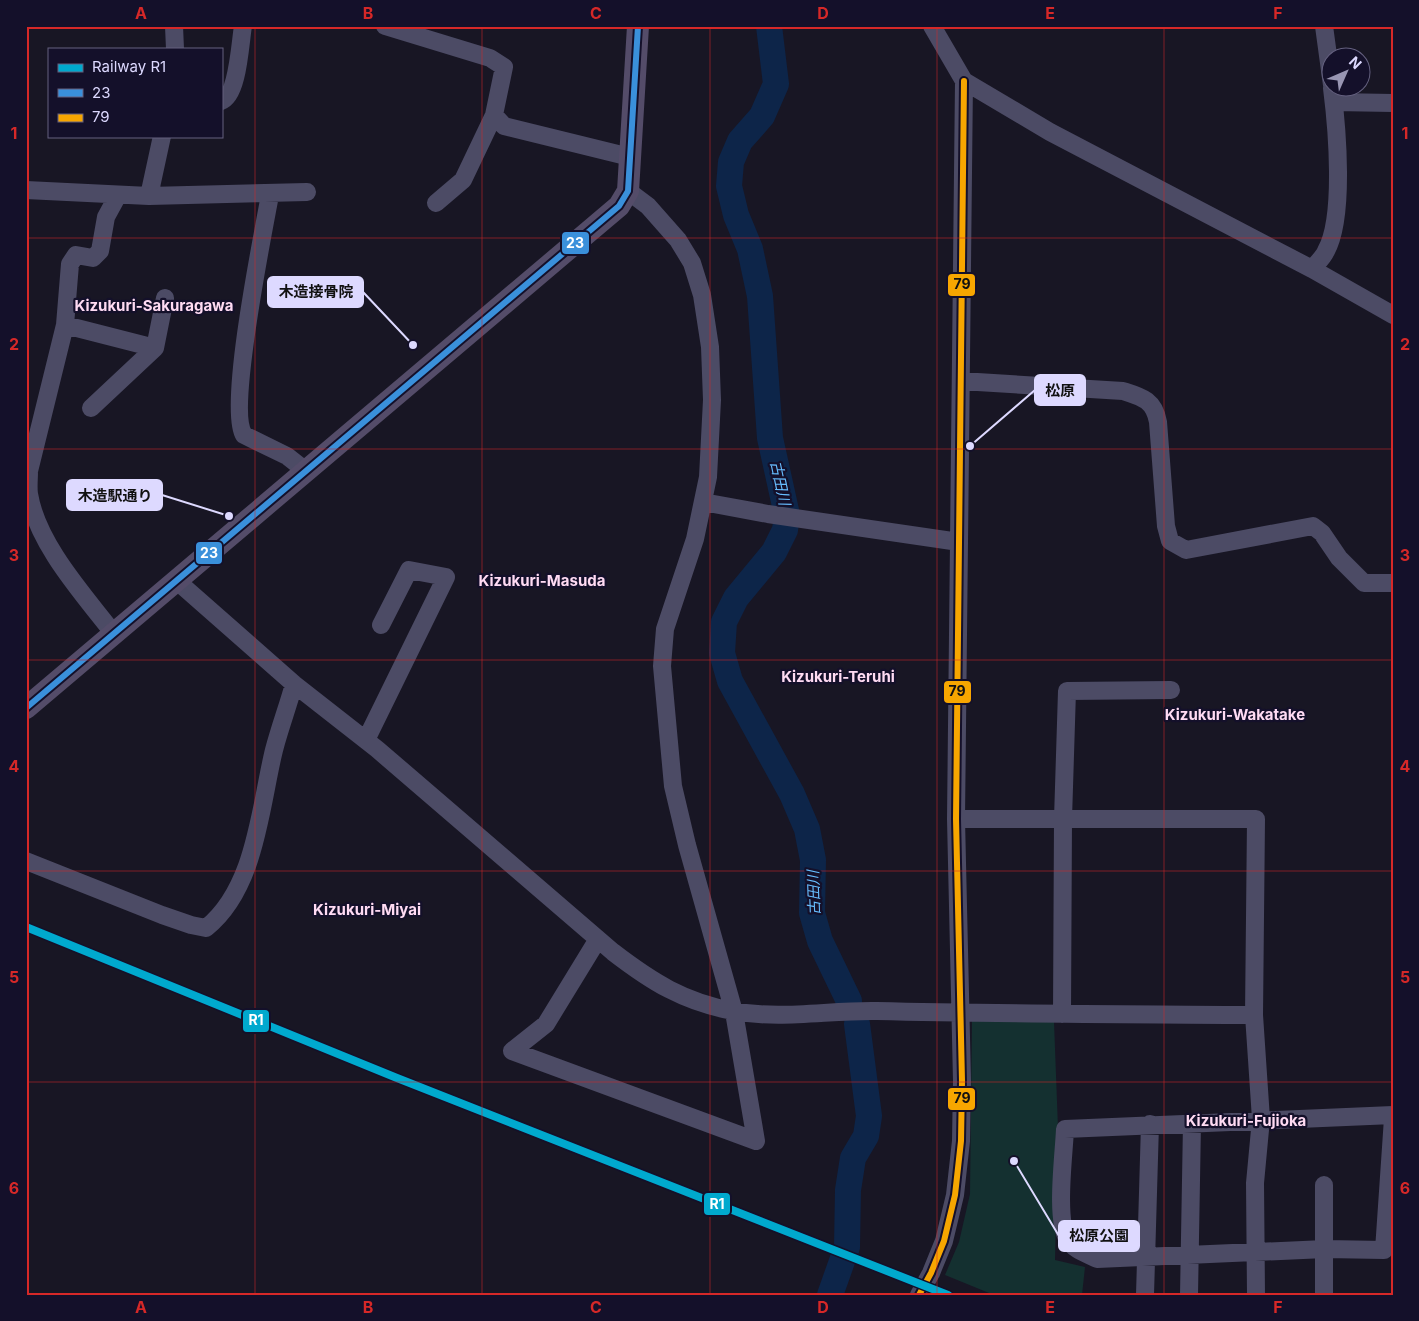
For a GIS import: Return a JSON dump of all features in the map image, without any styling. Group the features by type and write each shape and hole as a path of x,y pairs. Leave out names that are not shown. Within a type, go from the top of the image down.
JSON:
{"main road":[{"path":"26,708 613,211 628,191 638,26"}],"street":[{"path":"174,26 175,48"},
{"path":"222,101 226,100 233,90 243,26"},
{"path":"384,26 403,29 490,58 504,67 494,115 463,180 436,203"},
{"path":"932,26 964,81 1050,132 1312,269 1393,315"},
{"path":"1324,26 1327,48"},
{"path":"919,1295 931,1273 944,1241 955,1196 961,1141 956,819 964,81"},
{"path":"1312,269 1326,252 1334,229 1337,152 1332,98"},
{"path":"1365,98 1393,103"},
{"path":"494,115 504,126 630,156"},
{"path":"149,196 162,138"},
{"path":"26,190 149,196 307,192"},
{"path":"598,939 546,1024 512,1051 756,1141 734,1012 687,845 673,786 662,666 664,629 694,539 708,477 712,400 710,347 702,295 692,263 678,240 648,206 628,191"},
{"path":"270,194 248,325 238,411 240,430 244,435 287,456 306,470"},
{"path":"114,634 65,569 45,537 29,495 29,471 65,325 70,264 76,255 93,258 100,251 106,217 118,195"},
{"path":"91,408 155,348 166,298"},
{"path":"65,325 155,348"},
{"path":"961,381 1123,392 1141,396 1156,409 1166,526 1170,540 1186,550 1313,526 1322,533 1339,558 1364,583 1393,583"},
{"path":"703,502 768,514 959,542"},
{"path":"366,740 446,577 408,570 381,625"},
{"path":"177,580 294,684 366,740 648,980 694,1002 734,1012 770,1015 874,1011 960,1014 1254,1015"},
{"path":"26,861 162,915 192,926 206,928 217,919 239,883 255,844 274,749 294,684"},
{"path":"1062,1014 1063,819 1067,691 1171,690"},
{"path":"956,819 1256,819 1254,1015 1261,1120 1255,1183 1256,1295"},
{"path":"1393,1117 1384,1250 1324,1249 1256,1253 1191,1253 1097,1259 1082,1252 1069,1241 1061,1223 1066,1130 1150,1124 1393,1117"},
{"path":"1189,1295 1192,1123"},
{"path":"1145,1295 1150,1124"},
{"path":"1324,1185 1324,1295"}],"green space":[{"path":"972,1020 1054,1022 1058,1128 1055,1260 1085,1267 1082,1295 994,1295 945,1275 959,1242 970,1194"}],"waterway":[{"name":"古田川","path":"769,26 776,84 762,116 740,141 731,162 729,186 736,215 750,249 760,296 770,438 787,515 785,530 774,552 736,598 724,622 722,653 730,681 792,794 807,829 813,860 812,913 820,941 849,1001"},
{"name":"古田川","path":"830,1295 847,1247 848,1190 853,1158 866,1136 869,1116 857,1024"}],"rail line":[{"name":"R1","path":"26,927 397,1078 948,1295"}],"transit line":[{"name":"23","path":"26,708 619,206 628,191 638,26"},
{"name":"79","path":"919,1295 931,1273 944,1241 955,1195 961,1141 962,1081 956,819 964,81"}],"place":[{"name":"木造接骨院","path":"413,345"},
{"name":"松原","path":"970,446"},
{"name":"木造駅通り","path":"229,516"},
{"name":"松原公園","path":"1014,1161"}],"district":[{"name":"Kizukuri-Sakuragawa","path":"154,306"},
{"name":"Kizukuri-Masuda","path":"542,581"},
{"name":"Kizukuri-Teruhi","path":"838,677"},
{"name":"Kizukuri-Wakatake","path":"1235,715"},
{"name":"Kizukuri-Miyai","path":"367,910"},
{"name":"Kizukuri-Fujioka","path":"1246,1121"}]}
